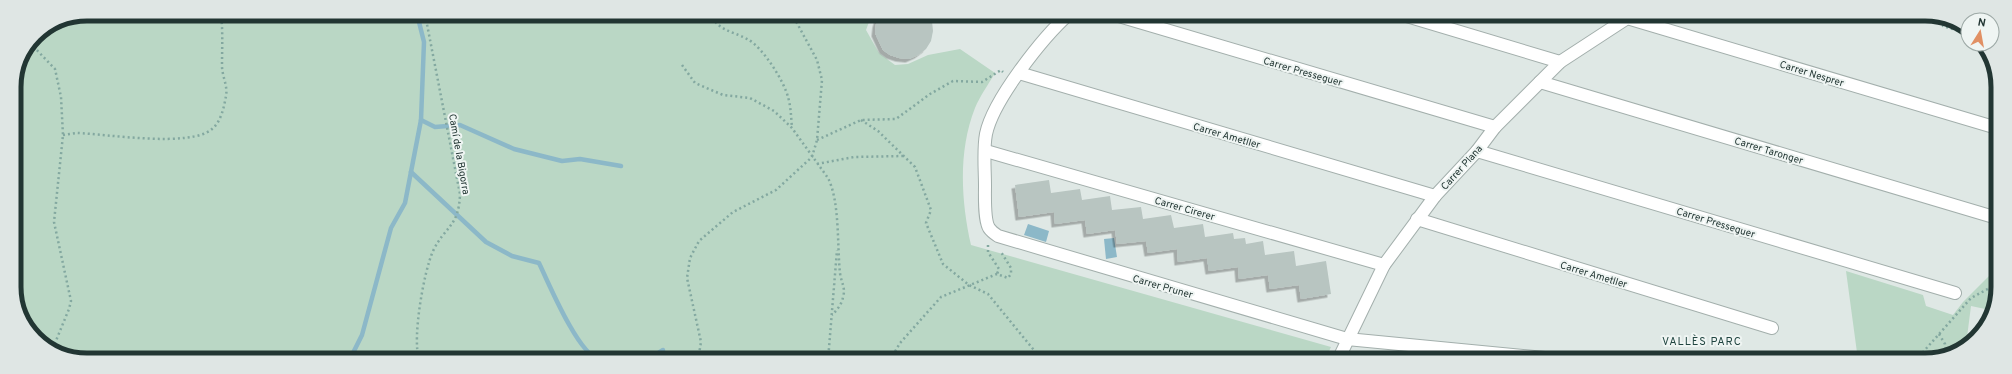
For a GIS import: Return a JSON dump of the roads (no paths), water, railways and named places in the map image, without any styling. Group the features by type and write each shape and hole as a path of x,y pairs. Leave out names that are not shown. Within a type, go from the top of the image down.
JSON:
{"street":[{"path":"986,151 986,135 990,120 1016,77 1040,45 1062,21"},
{"name":"Carrer Presseguer","path":"1136,21 1495,127"},
{"path":"1423,21 1560,62"},
{"name":"Carrer Plana","path":"1341,353 1384,266 1435,196 1477,151 1495,127 1560,62 1622,21"},
{"name":"Carrer Nesprer","path":"1645,21 1991,126"},
{"name":"Carrer Ametller","path":"1016,77 1435,196"},
{"name":"Carrer Taronger","path":"1540,82 1991,216"},
{"name":"Carrer Pruner","path":"986,151 988,225 998,236 1012,242 1347,340 1489,353"},
{"name":"Carrer Cirerer","path":"986,151 1384,266"},
{"name":"Carrer Presseguer","path":"1477,151 1955,293"},
{"name":"Carrer Ametller","path":"1417,220 1772,328"}],"water":[{"path":"1028,224 1049,231 1046,242 1024,235"},
{"path":"1114,238 1117,257 1106,259 1104,239"}],"waterway":[{"path":"353,353 362,335 391,228 405,203 421,120 424,42 419,21"},
{"path":"421,120 435,127 460,125 514,149 562,161 580,159 621,166"},
{"path":"411,172 486,242 512,256 539,263 565,317 582,345 589,353"},
{"path":"658,353 663,350"}],"district":[{"name":"VALLÈS PARC","path":"1702,341"}]}
